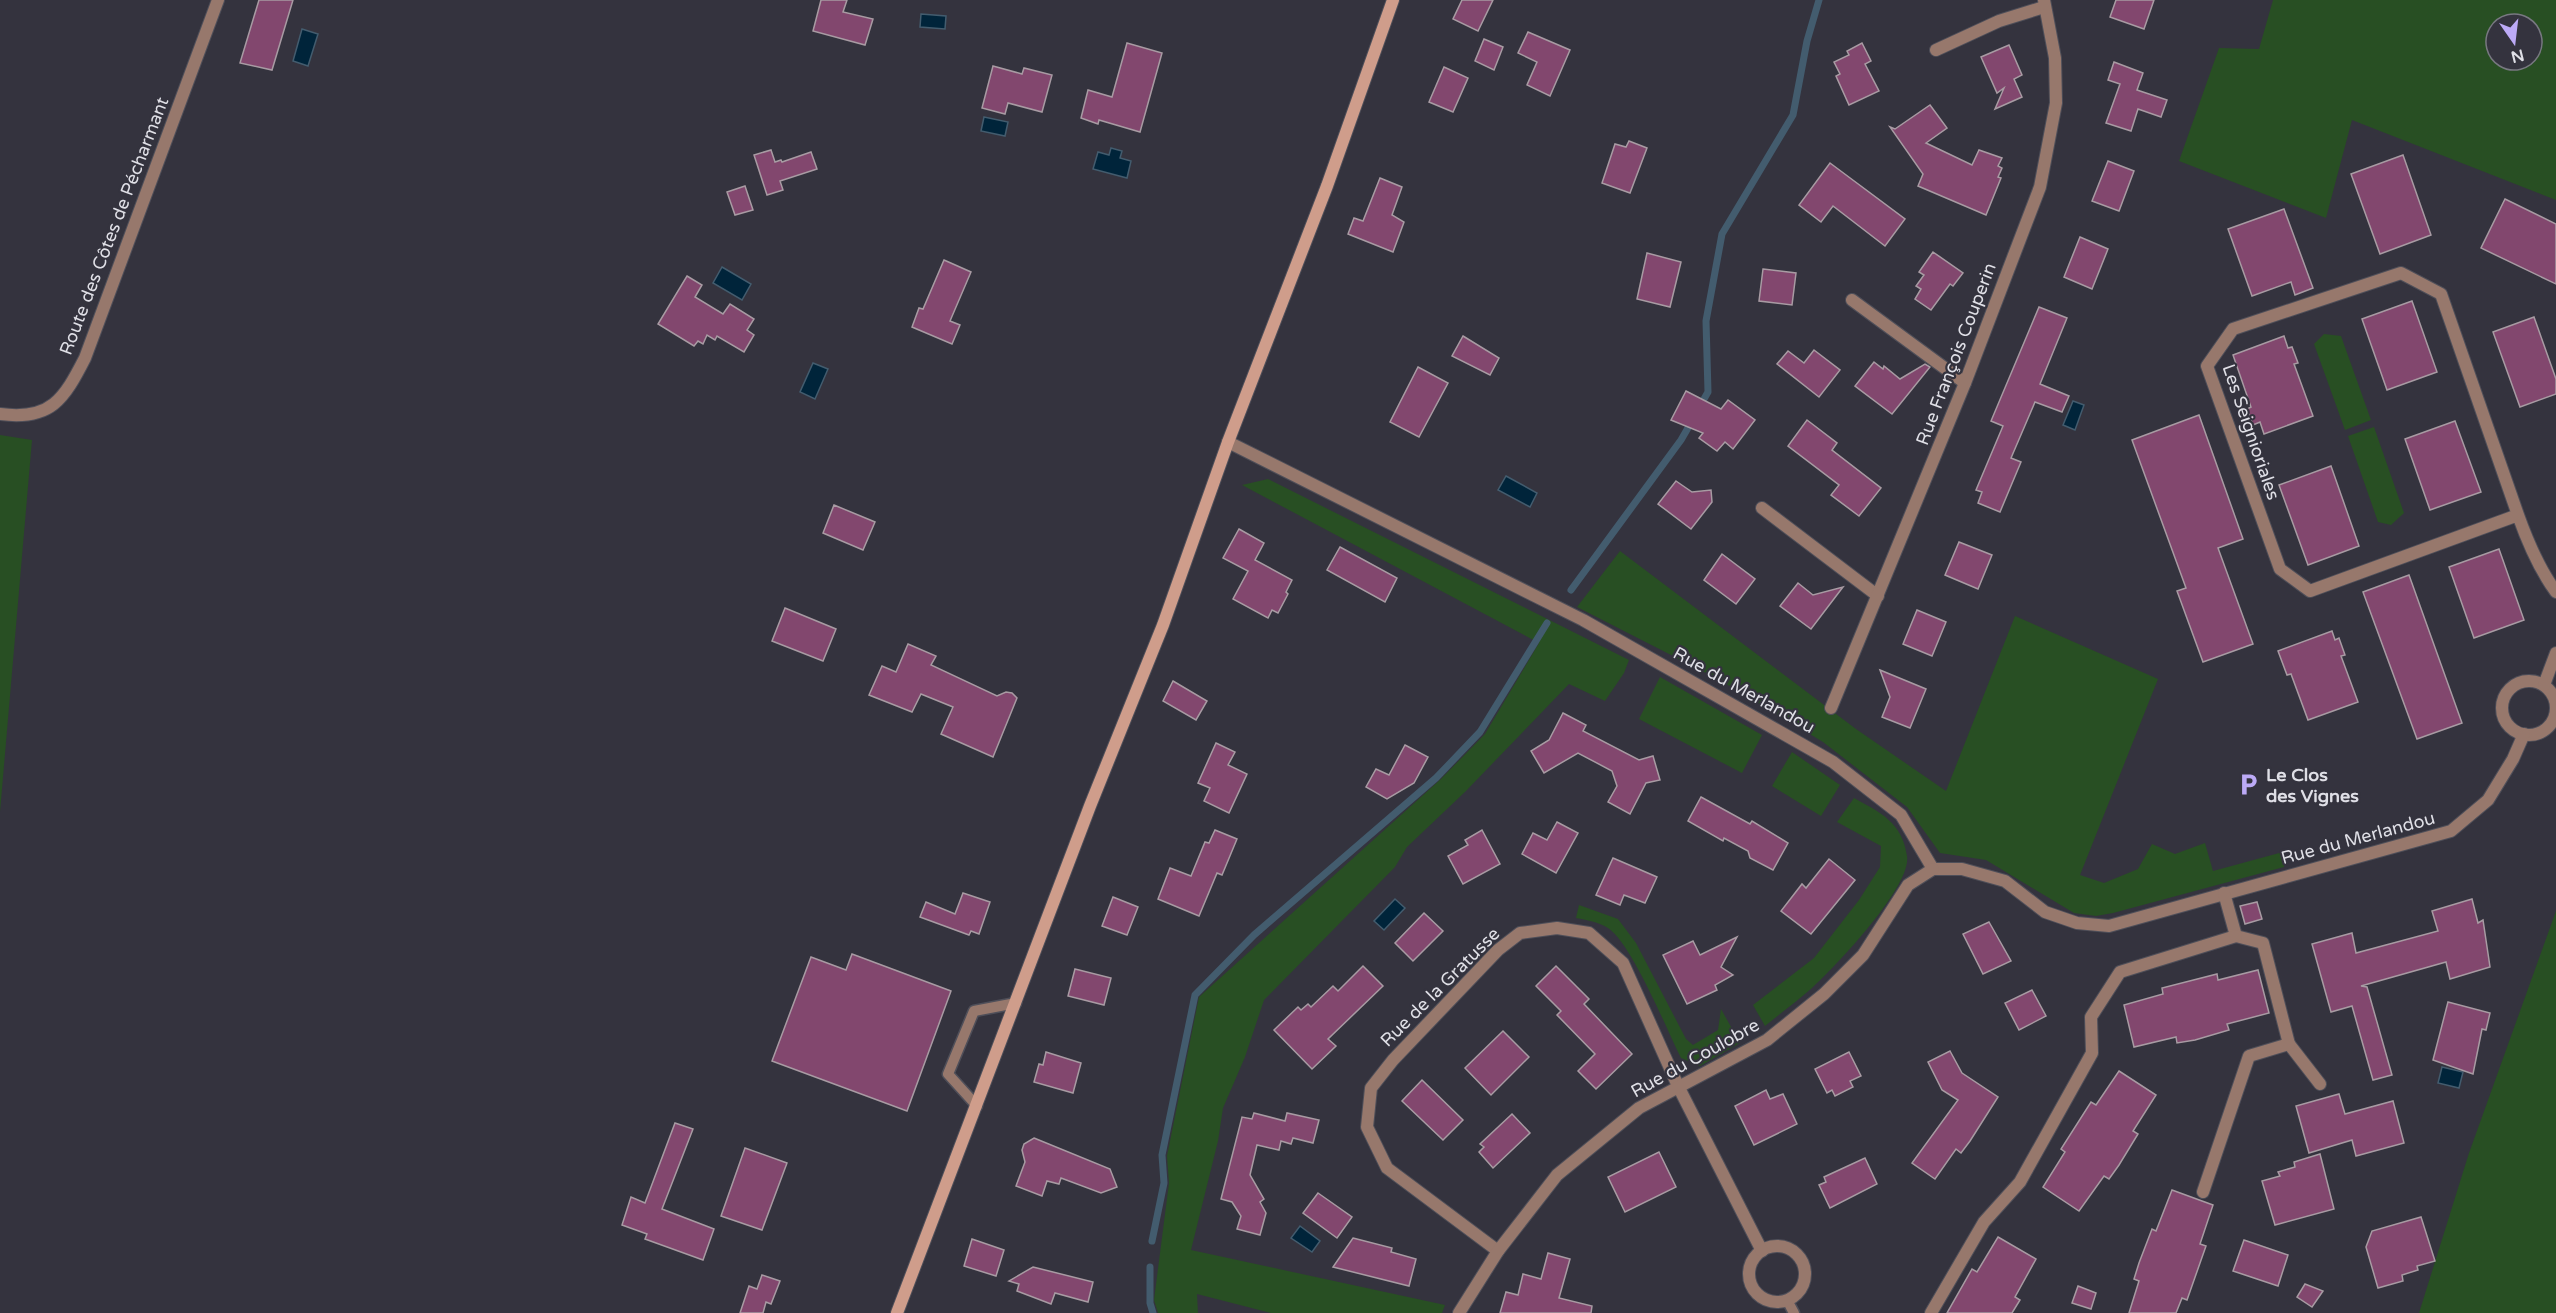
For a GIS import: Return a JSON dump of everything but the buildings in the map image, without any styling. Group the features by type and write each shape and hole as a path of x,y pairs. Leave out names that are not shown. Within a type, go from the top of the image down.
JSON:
{"main road":[{"path":"897,1313 1090,806 1163,625 1228,442 1327,186 1393,0"}],"street":[{"name":"Route des Côtes de Pécharmant","path":"0,414 41,413 67,394 86,358 218,0"},
{"path":"1936,50 2044,3"},
{"name":"Rue François Couperin","path":"1831,708 1965,383 2040,187 2056,104 2055,58 2044,3"},
{"name":"Les Seignioriales","path":"2518,515 2310,591 2280,569 2207,366 2233,328 2401,273 2441,294 2518,515 2540,571 2556,592"},
{"path":"1852,300 1965,383"},
{"name":"Rue du Merlandou","path":"1228,442 1583,620 1833,762 1901,815 1933,869 1962,868 2005,881 2045,912 2077,923 2109,926 2451,831 2488,800 2524,734"},
{"path":"1762,508 1878,596"},
{"path":"2544,685 2556,653"},
{"path":"2535,682 2544,685 2555,700 2554,718 2542,732 2524,734 2509,726 2504,718 2503,702 2511,688 2518,684 2535,682"},
{"name":"Rue du Coulobre","path":"1459,1313 1498,1251 1557,1175 1639,1108 1767,1040 1824,994 1863,955 1908,885 1933,869"},
{"path":"2224,893 2236,936"},
{"name":"Rue de la Gratusse","path":"1498,1251 1387,1168 1366,1127 1371,1088 1393,1060 1498,950 1520,933 1557,928 1589,933 1623,963 1678,1086 1762,1251"},
{"path":"1931,1313 1984,1222 2020,1182 2092,1053 2091,1017 2120,972 2236,936 2263,943 2289,1044 2320,1084"},
{"path":"2203,1192 2249,1056 2289,1044"},
{"path":"1770,1247 1788,1249 1802,1262 1804,1280 1801,1288 1788,1300 1769,1302 1761,1298 1750,1283 1750,1265 1762,1251 1770,1247"}],"lane":[{"path":"977,1106 948,1074 974,1011 1016,1003"},
{"path":"1788,1300 1794,1313"}],"green space":[{"path":"2273,0 2556,0 2556,200 2352,120 2326,218 2179,161 2219,48 2259,49"},
{"path":"2324,334 2341,336 2371,420 2345,430 2314,344"},
{"path":"2374,427 2404,513 2391,525 2378,522 2348,436"},
{"path":"0,435 32,440 0,812"},
{"path":"1268,479 1629,660 1624,673 1605,701 1569,684 1466,791 1407,847 1395,867 1264,1000 1245,1057 1223,1108 1218,1141 1191,1250 1445,1305 1442,1313 1271,1313 1197,1294 1198,1313 1158,1313 1154,1300 1169,1183 1167,1156 1199,997 1441,779 1485,734 1539,643 1242,485"},
{"path":"1620,551 1856,729 1946,791 2015,616 2158,679 2080,875 2104,883 2138,869 2152,844 2175,854 2205,843 2213,871 2283,852 2286,857 2284,867 2096,916 2074,913 1986,860 1940,853 1907,807 1823,742 1718,679 1577,607"},
{"path":"1660,677 1762,735 1742,773 1639,719"},
{"path":"1792,752 1840,785 1821,816 1772,786"},
{"path":"1854,798 1881,814 1895,827 1904,844 1907,856 1905,869 1898,886 1885,905 1837,963 1812,988 1765,1026 1753,1005 1814,958 1859,900 1880,867 1881,846 1837,822"},
{"path":"1579,905 1618,919 1636,943 1686,1039 1693,1045 1718,1030 1721,1009 1740,1043 1700,1066 1681,1058 1638,968 1627,951 1608,928 1576,918"},
{"path":"2556,911 2556,1313 2419,1313 2469,1153"}],"water":[{"path":"921,14 946,16 945,29 920,27"},
{"path":"302,29 318,34 308,66 293,61"},
{"path":"984,117 1008,122 1005,136 981,131"},
{"path":"1111,148 1122,151 1120,158 1131,161 1127,178 1093,169 1098,152 1109,155"},
{"path":"722,267 751,284 742,300 713,283"},
{"path":"813,363 828,369 815,399 800,392"},
{"path":"2073,401 2084,405 2075,430 2063,425"},
{"path":"1506,476 1537,493 1530,507 1498,490"},
{"path":"1395,899 1405,908 1384,930 1374,921"},
{"path":"2442,1067 2463,1072 2459,1088 2438,1083"},
{"path":"1300,1226 1320,1241 1312,1252 1291,1238"}],"waterway":[{"path":"1700,406 1708,392 1706,321 1722,234 1793,115 1807,41 1819,0"},
{"path":"1571,590 1681,440 1692,421"},
{"path":"1152,1241 1164,1183 1162,1155 1195,995 1254,935 1436,778 1480,732 1547,623"},
{"path":"1150,1267 1150,1303 1153,1313"}],"place":[{"name":"Le Clos des Vignes","path":"2248,785"}]}
